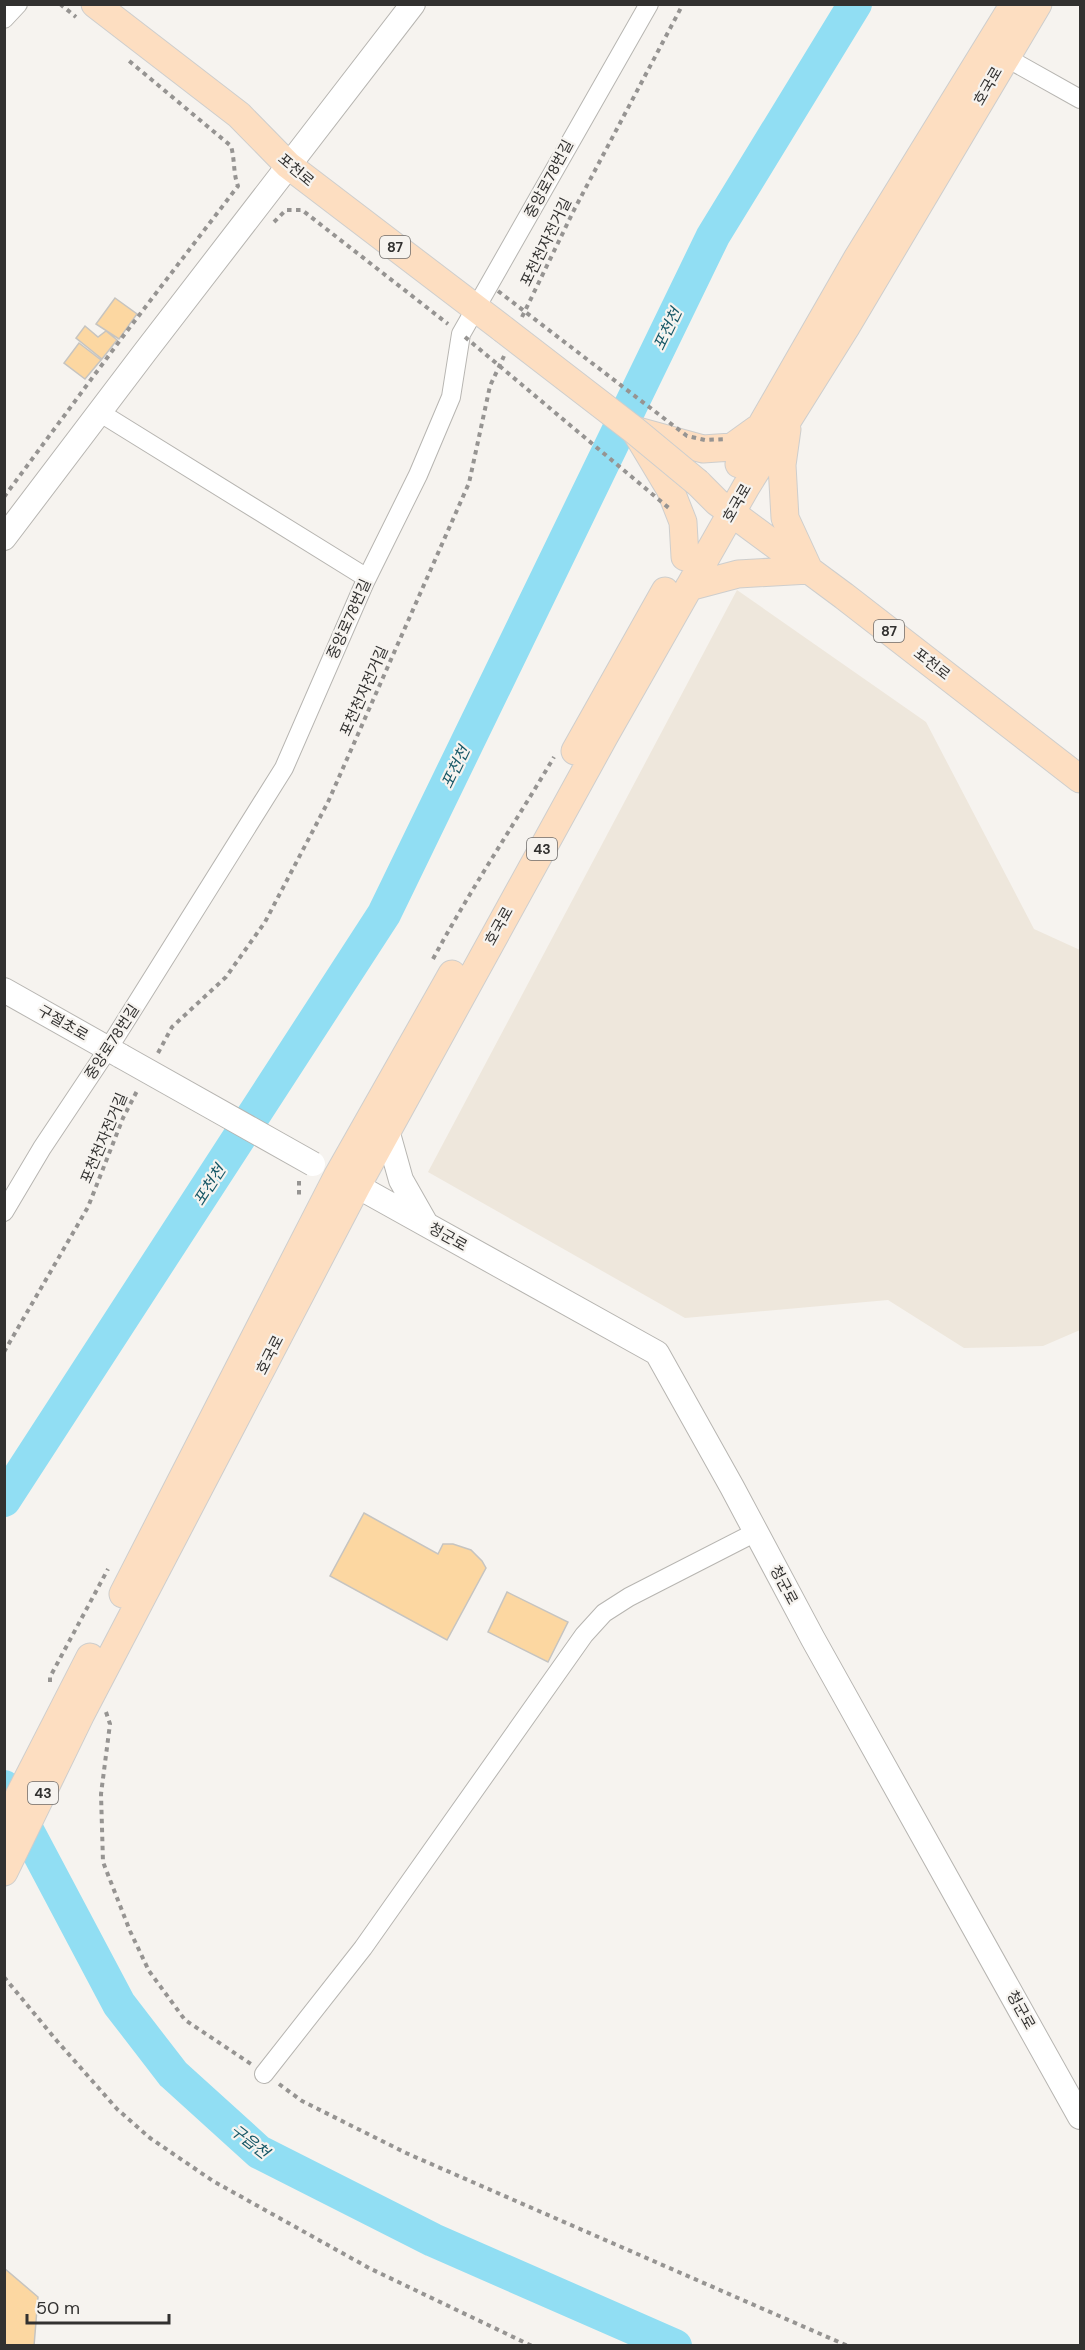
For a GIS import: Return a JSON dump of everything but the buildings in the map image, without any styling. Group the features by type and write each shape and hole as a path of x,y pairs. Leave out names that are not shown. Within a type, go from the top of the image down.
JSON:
{"main road":[{"path":"6,534 413,4"},
{"name":"호국로","path":"4,1872 76,1704 98,1682 347,1181 387,1130 689,587 760,427 858,257 1014,4"},
{"name":"호국로","path":"4,1825 76,1704 460,960 612,683 685,557 789,417 846,327 1038,4"},
{"name":"포천로","path":"87,12 239,115 288,165 509,336"},
{"name":"87","path":"509,336 634,430"},
{"path":"689,587 738,574 809,570 785,518 782,465 789,417"},
{"path":"634,430 700,448 732,447 760,427"},
{"name":"포천로","path":"634,430 724,507 1080,779"},
{"path":"634,430 670,489 685,557"},
{"name":"구절초로","path":"4,990 115,1053 306,1173"},
{"path":"387,1130 401,1180 426,1224"},
{"path":"306,1173 347,1181"},
{"name":"청군로","path":"347,1181 657,1353 813,1639 1080,2117"}],"street":[{"path":"4,19 18,4"},
{"name":"중앙로78번길","path":"4,1212 42,1148 115,1053 284,768 367,578 418,475 451,396 463,336 475,309 649,4"},
{"path":"1005,57 1080,99"},
{"path":"99,412 367,578"},
{"path":"264,2074 363,1948 584,1635 604,1613 629,1597 756,1532"}],"path":[{"path":"60,4 87,12"},
{"name":"포천천자전거길","path":"156,1057 172,1026 226,977 265,922 328,802 469,483 489,386 509,336 683,4"},
{"path":"4,497 238,186 234,177 235,160 231,146 123,57"},
{"path":"272,224 286,210 302,210 463,336 675,516"},
{"path":"498,291 687,436 705,440 727,439"},
{"path":"428,969 454,920 559,748"},
{"name":"포천천자전거길","path":"4,1352 88,1207 123,1118 139,1087"},
{"path":"301,1207 306,1173"},
{"path":"98,1682 110,1724 101,1794 103,1862 130,1931 149,1971 185,2020 302,2101 406,2153 848,2346"},
{"path":"4,1977 117,2109 150,2138 213,2181 369,2268 532,2346"}],"shaded area":[{"path":"737,590 926,722 1034,929 1080,950 1080,1330 1043,1346 964,1348 888,1300 685,1318 428,1172"}],"waterway":[{"name":"포천천","path":"4,1500 384,914 713,236 855,4"},
{"name":"구읍천","path":"4,1787 119,2004 173,2074 259,2152 433,2240 675,2346"}]}
